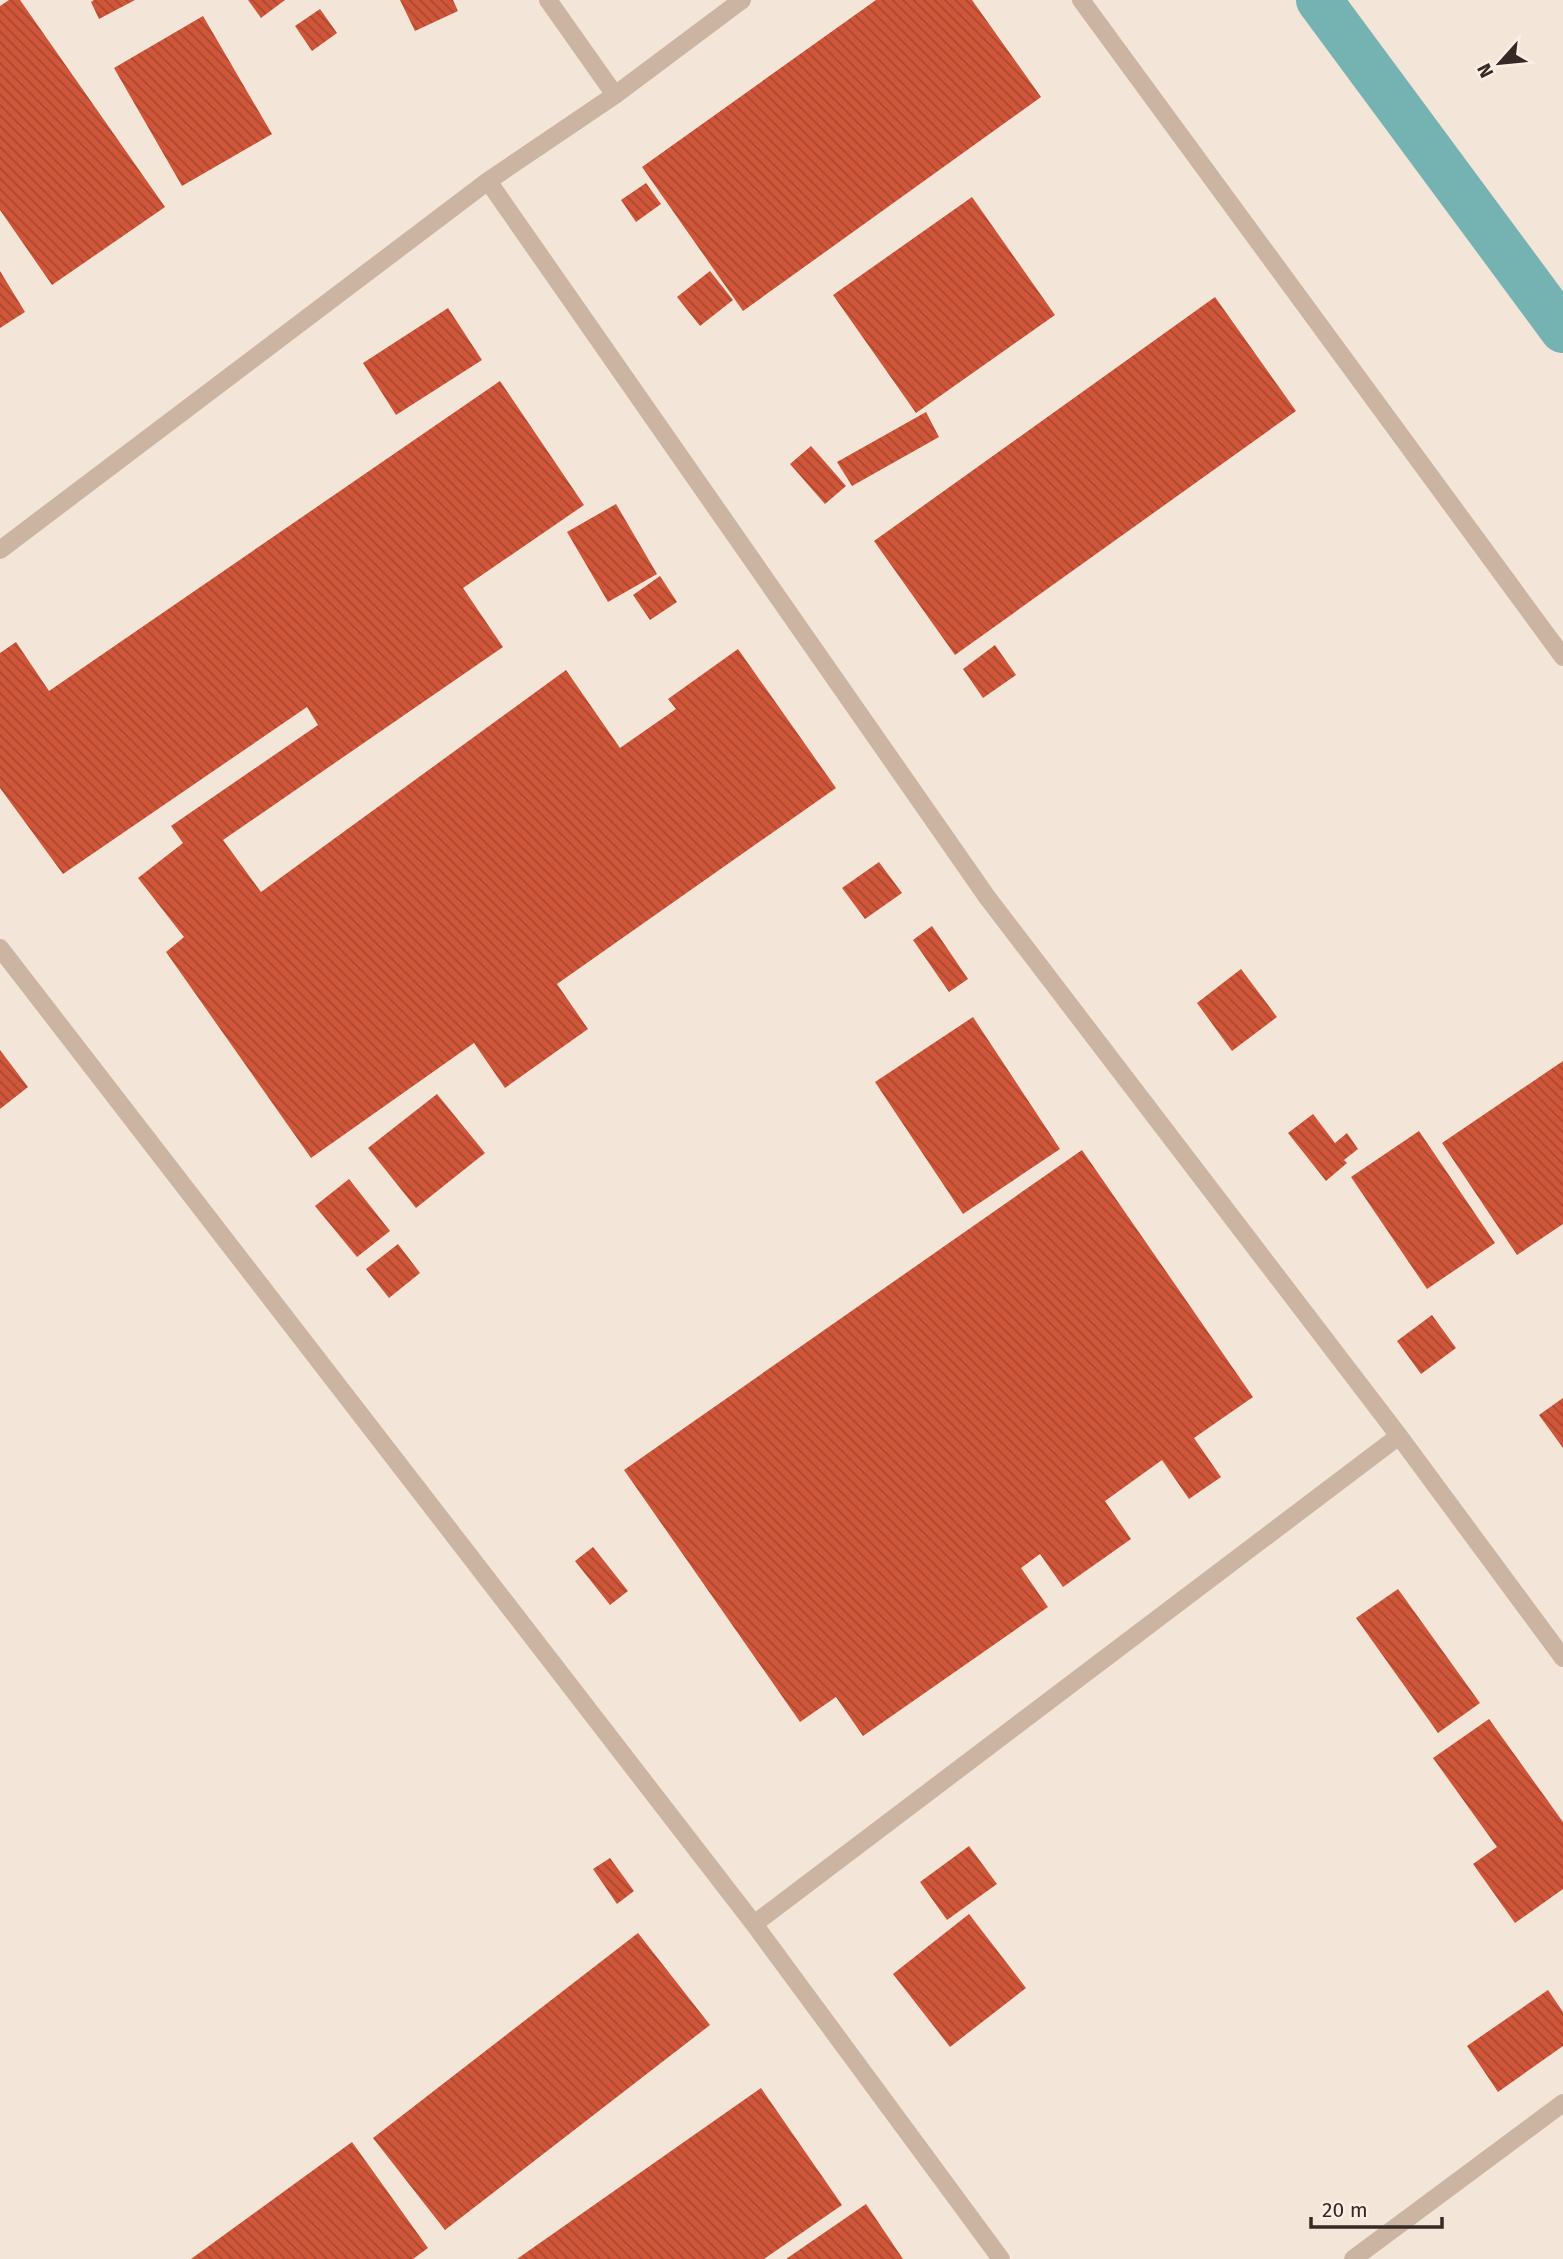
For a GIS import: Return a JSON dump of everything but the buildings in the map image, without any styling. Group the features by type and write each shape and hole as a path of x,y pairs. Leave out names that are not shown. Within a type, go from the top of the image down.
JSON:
{"street":[{"path":"548,0 615,95"},
{"path":"0,550 488,181 615,95 742,0"},
{"path":"1081,0 1563,657"},
{"path":"488,181 987,897 1399,1436 1563,1658"},
{"path":"0,948 754,1924 1001,2259"},
{"path":"754,1924 1399,1436"},
{"path":"1353,2259 1563,2103"}],"waterway":[{"path":"1319,0 1563,330"}]}
